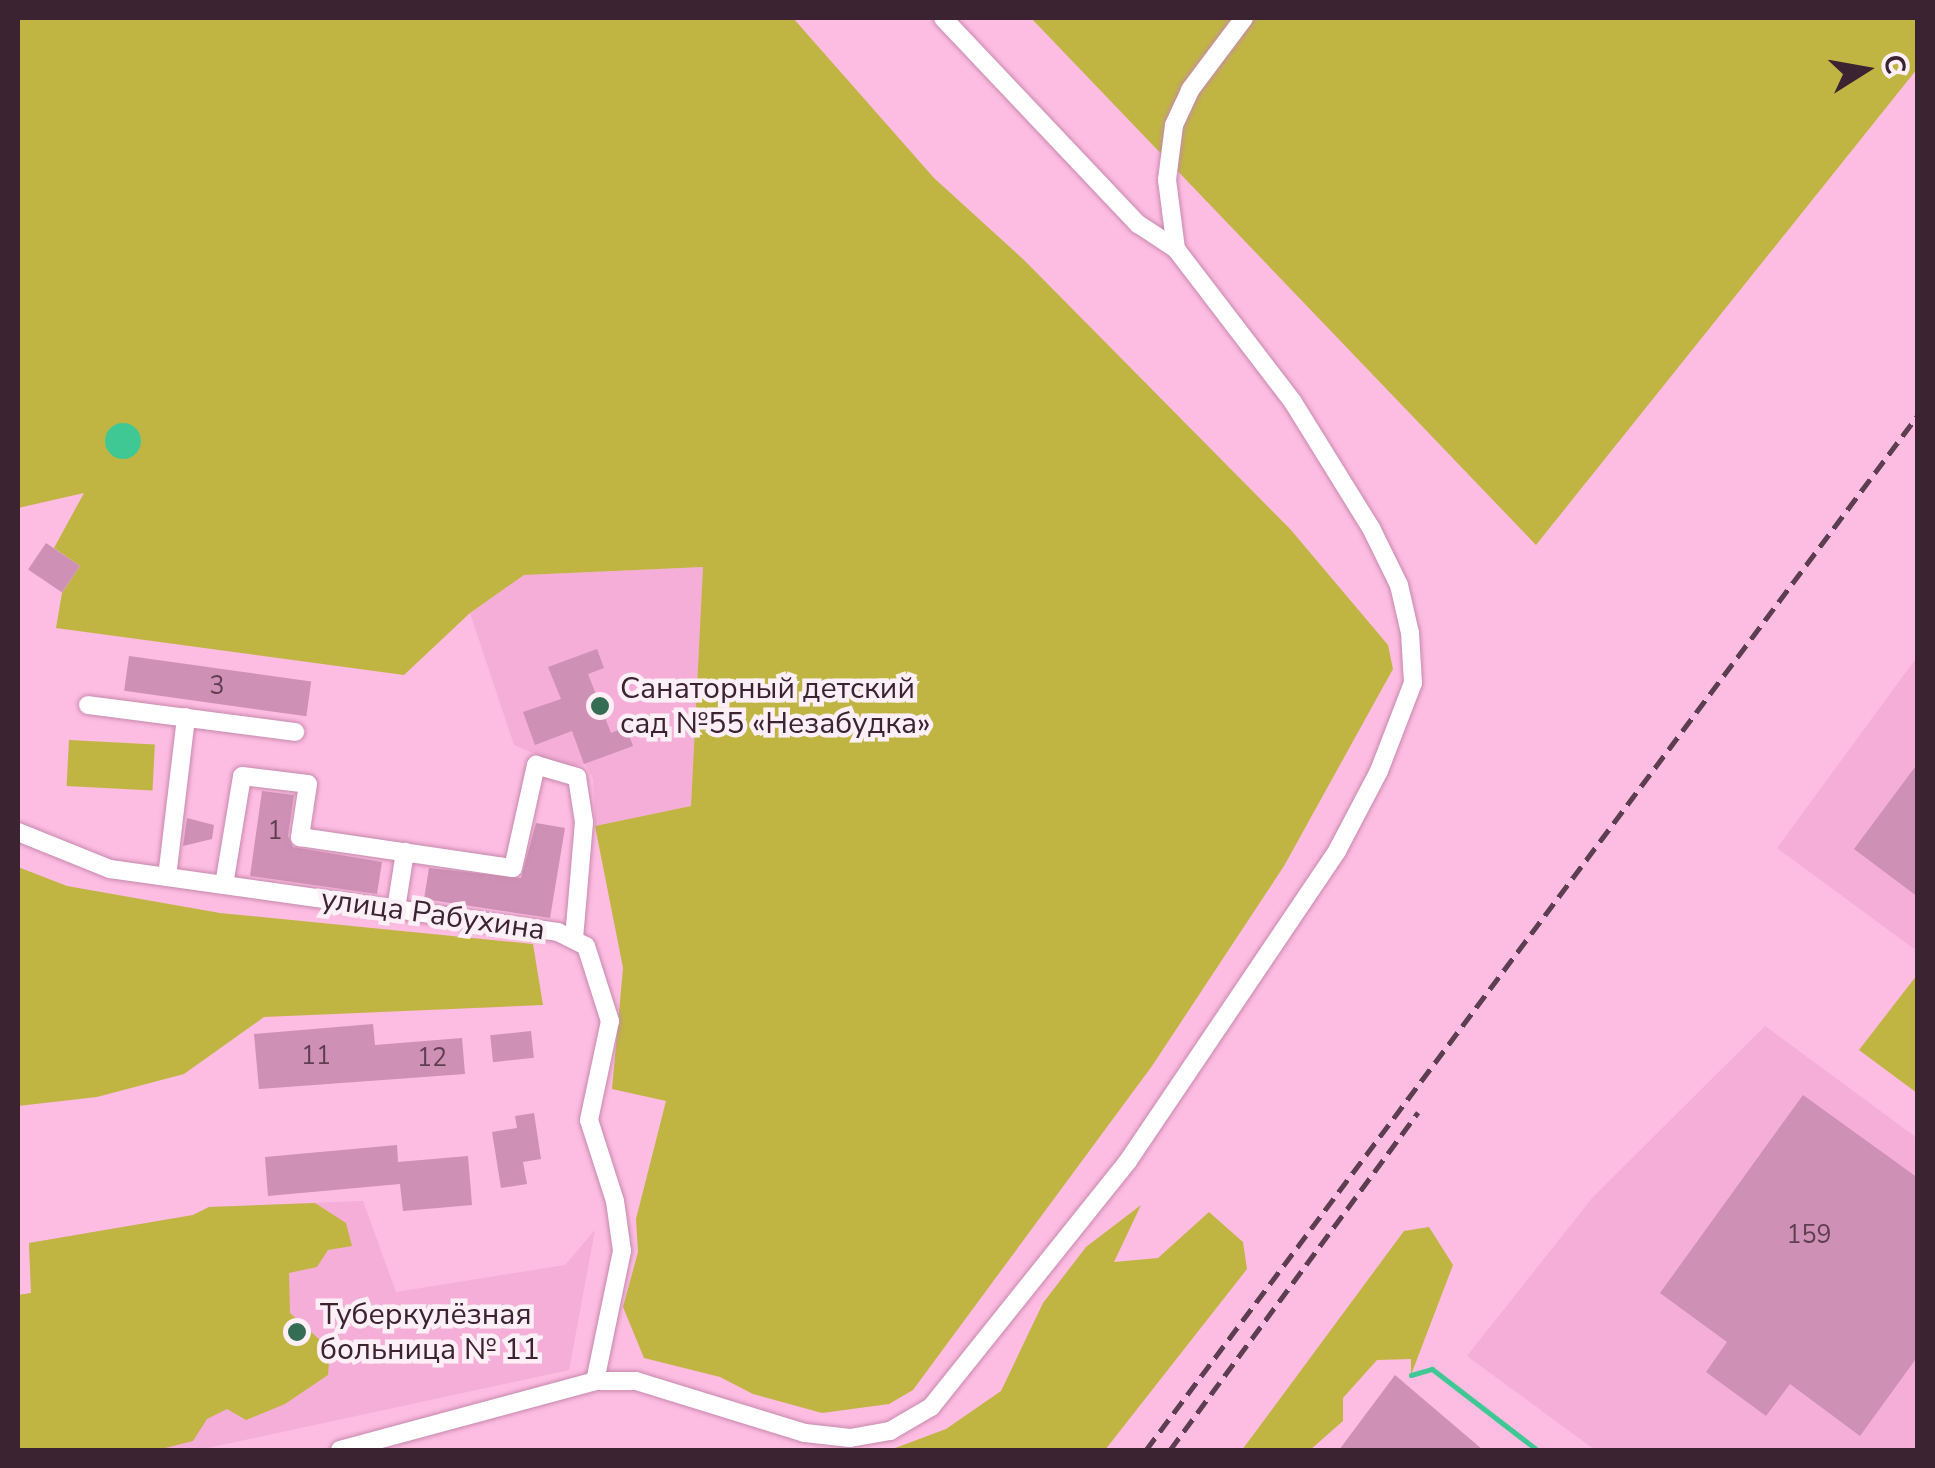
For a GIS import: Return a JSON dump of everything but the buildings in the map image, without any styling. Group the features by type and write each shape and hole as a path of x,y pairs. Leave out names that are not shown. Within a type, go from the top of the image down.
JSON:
{"street":[{"path":"340,1450 595,1380 636,1382 804,1433 850,1438 890,1431 930,1408 1128,1161 1337,851 1379,771 1413,684 1399,586 1293,402 1176,249 1138,224 943,18"},
{"path":"1176,249 1168,180 1174,125 1190,90 1244,18"},
{"path":"88,705 295,732"},
{"path":"168,877 186,717"},
{"path":"224,885 242,776 308,784 300,837 513,868 536,765 576,776 584,822 574,938"},
{"name":"улица Рабухина","path":"18,832 81,861 574,938 586,946 606,996 610,1021 589,1120 621,1230 595,1380"},
{"path":"396,909 405,852"}],"shaded area":[{"path":"18,18 793,18 934,178 1024,260 1291,530 1388,645 1393,669 1284,866 1152,1066 913,1390 889,1404 822,1413 753,1394 720,1377 644,1358 623,1307 638,1252 636,1219 666,1101 612,1089 623,968 595,826 691,806 703,567 524,575 470,613 404,675 56,628 62,593 80,566 54,548 84,493 18,508"},
{"path":"1031,18 1917,18 1917,69 1536,545"},
{"path":"123,423 136,428 141,441 136,454 123,459 110,454 105,441 110,428"},
{"name":"Санаторный детский сад №55 «Незабудка»","path":"703,567 691,806 595,826 593,778 585,764 565,767 514,745 470,613 524,575"},
{"path":"1917,657 1917,951 1777,848"},
{"path":"69,740 155,745 152,790 67,786"},
{"path":"18,867 67,886 220,913 533,944 543,1005 264,1017 184,1074 97,1097 18,1106"},
{"path":"1917,975 1917,1093 1859,1050"},
{"path":"1765,1026 1917,1138 1917,1450 1595,1450 1467,1356 1593,1197"},
{"name":"Туберкулёзная больница № 11","path":"363,1201 396,1292 565,1265 595,1230 569,1370 198,1450 18,1450 18,1295 31,1293 29,1243 193,1215 209,1207"},
{"name":"Туберкулёзная больница № 11","path":"315,1203 346,1223 352,1246 328,1250 317,1267 289,1273 290,1313 330,1349 328,1375 285,1404 246,1420 227,1409 207,1419 193,1441 157,1450 18,1450 18,1295 31,1293 29,1243 193,1215 209,1207"},
{"path":"1141,1205 1114,1262 1158,1258 1209,1212 1243,1242 1247,1269 1105,1450 890,1450 946,1429 1001,1391 1043,1303 1086,1247"},
{"path":"1429,1227 1453,1265 1411,1375 1411,1359 1377,1360 1343,1398 1343,1421 1310,1450 1242,1450 1404,1231"}],"waterway":[{"path":"1411,1375 1432,1369 1537,1450"}],"railway":[{"path":"1146,1450 1918,415"},
{"path":"1170,1450 1418,1112"}],"place":[{"name":"Санаторный детский сад №55 «Незабудка»","path":"600,706"},
{"name":"Туберкулёзная больница № 11","path":"297,1332"}]}
